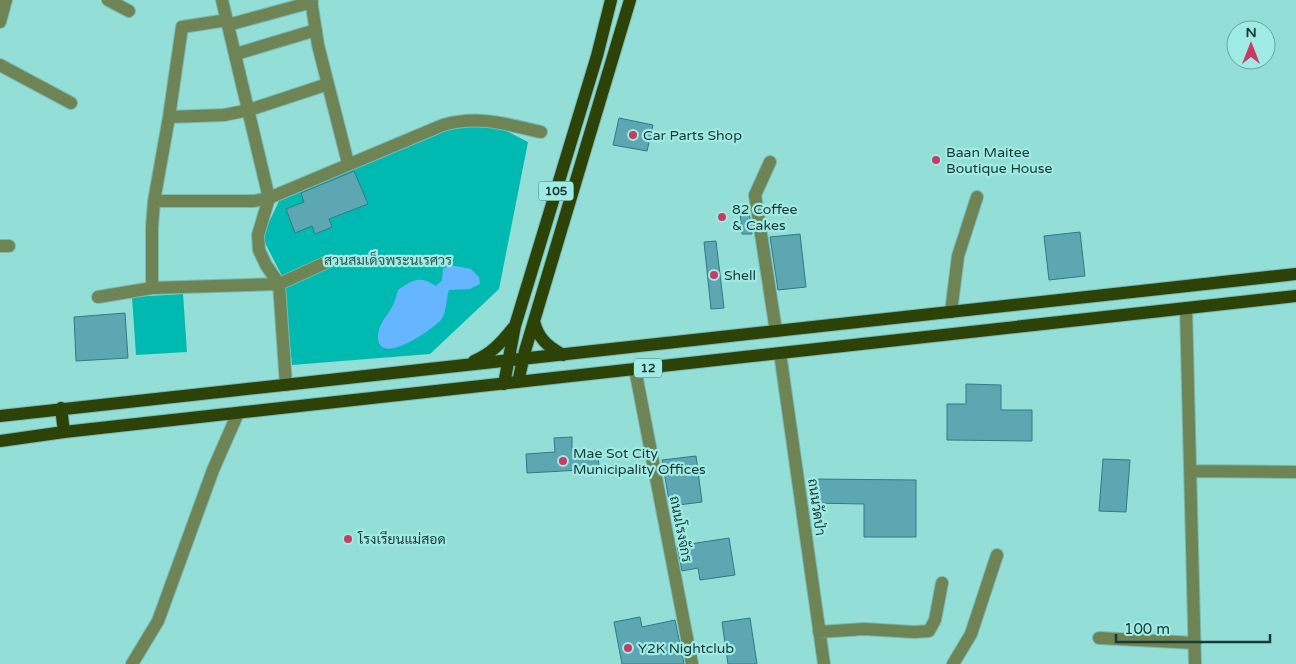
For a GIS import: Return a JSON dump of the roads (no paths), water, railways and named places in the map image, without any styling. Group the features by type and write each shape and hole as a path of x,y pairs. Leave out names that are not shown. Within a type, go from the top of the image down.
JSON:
{"main road":[{"name":"105","path":"504,384 515,326 597,56 611,0"},
{"name":"105","path":"518,382 522,359 630,0"},
{"path":"597,56 612,61"},
{"name":"12","path":"0,416 1296,274"},
{"name":"12","path":"0,441 64,432 1296,296"},
{"path":"980,309 983,331"},
{"path":"534,321 537,332 542,340 562,355"},
{"path":"465,366 487,355 496,348 515,326"},
{"path":"61,408 64,432"}],"street":[{"path":"0,22 6,0"},
{"path":"108,0 129,11"},
{"path":"222,0 269,198 258,235 259,250 266,265 279,284 286,385"},
{"path":"152,288 154,201 169,118 182,27 228,22 312,1 318,45 348,164"},
{"path":"236,54 316,30"},
{"path":"0,65 71,103"},
{"path":"169,118 224,115 249,110 328,84"},
{"path":"154,201 254,202 269,198 443,125 461,120 486,120 541,132"},
{"path":"770,162 755,195 776,331"},
{"path":"951,312 958,256 976,197"},
{"path":"98,297 152,288 279,284 325,263"},
{"path":"1186,308 1195,664"},
{"name":"ถนนวัดป่า","path":"780,353 824,664"},
{"name":"ถนนโรงจักร","path":"635,369 692,664"},
{"path":"132,664 158,621 213,470 238,413"},
{"path":"1190,471 1296,472"},
{"path":"953,664 971,634 997,555"},
{"path":"819,632 864,629 929,631 935,620 942,583"},
{"path":"1099,638 1195,643"}],"place":[{"name":"Car Parts Shop","path":"633,135"},
{"name":"Baan Maitee Boutique House","path":"936,160"},
{"name":"82 Coffee & Cakes","path":"722,217"},
{"name":"Shell","path":"714,275"},
{"name":"Mae Sot City Municipality Offices","path":"563,461"},
{"name":"โรงเรียนแม่สอด","path":"348,539"},
{"name":"Y2K Nightclub","path":"628,648"}],"park label":[{"name":"สวนสมเด็จพระนเรศวร","path":"388,260"}]}
